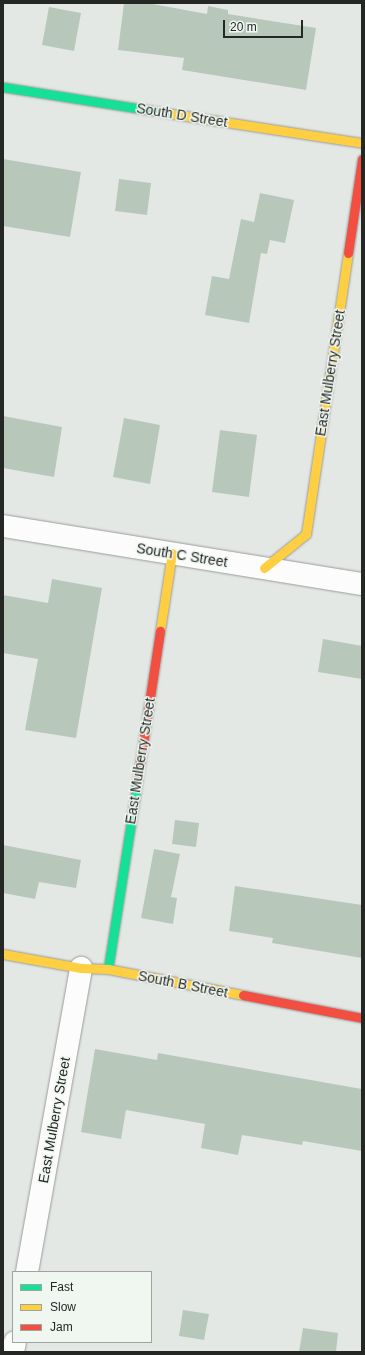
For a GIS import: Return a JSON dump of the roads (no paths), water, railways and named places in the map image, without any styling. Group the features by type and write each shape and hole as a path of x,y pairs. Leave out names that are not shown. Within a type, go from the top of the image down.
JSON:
{"street":[{"name":"South D Street","path":"3,87 362,143"},
{"name":"East Mulberry Street","path":"264,568 306,534 362,159"},
{"name":"South C Street","path":"3,526 362,584"},
{"name":"East Mulberry Street","path":"108,969 172,553"},
{"name":"South B Street","path":"3,954 81,968 108,969 362,1018"},
{"name":"East Mulberry Street","path":"27,1271 81,968"}]}
